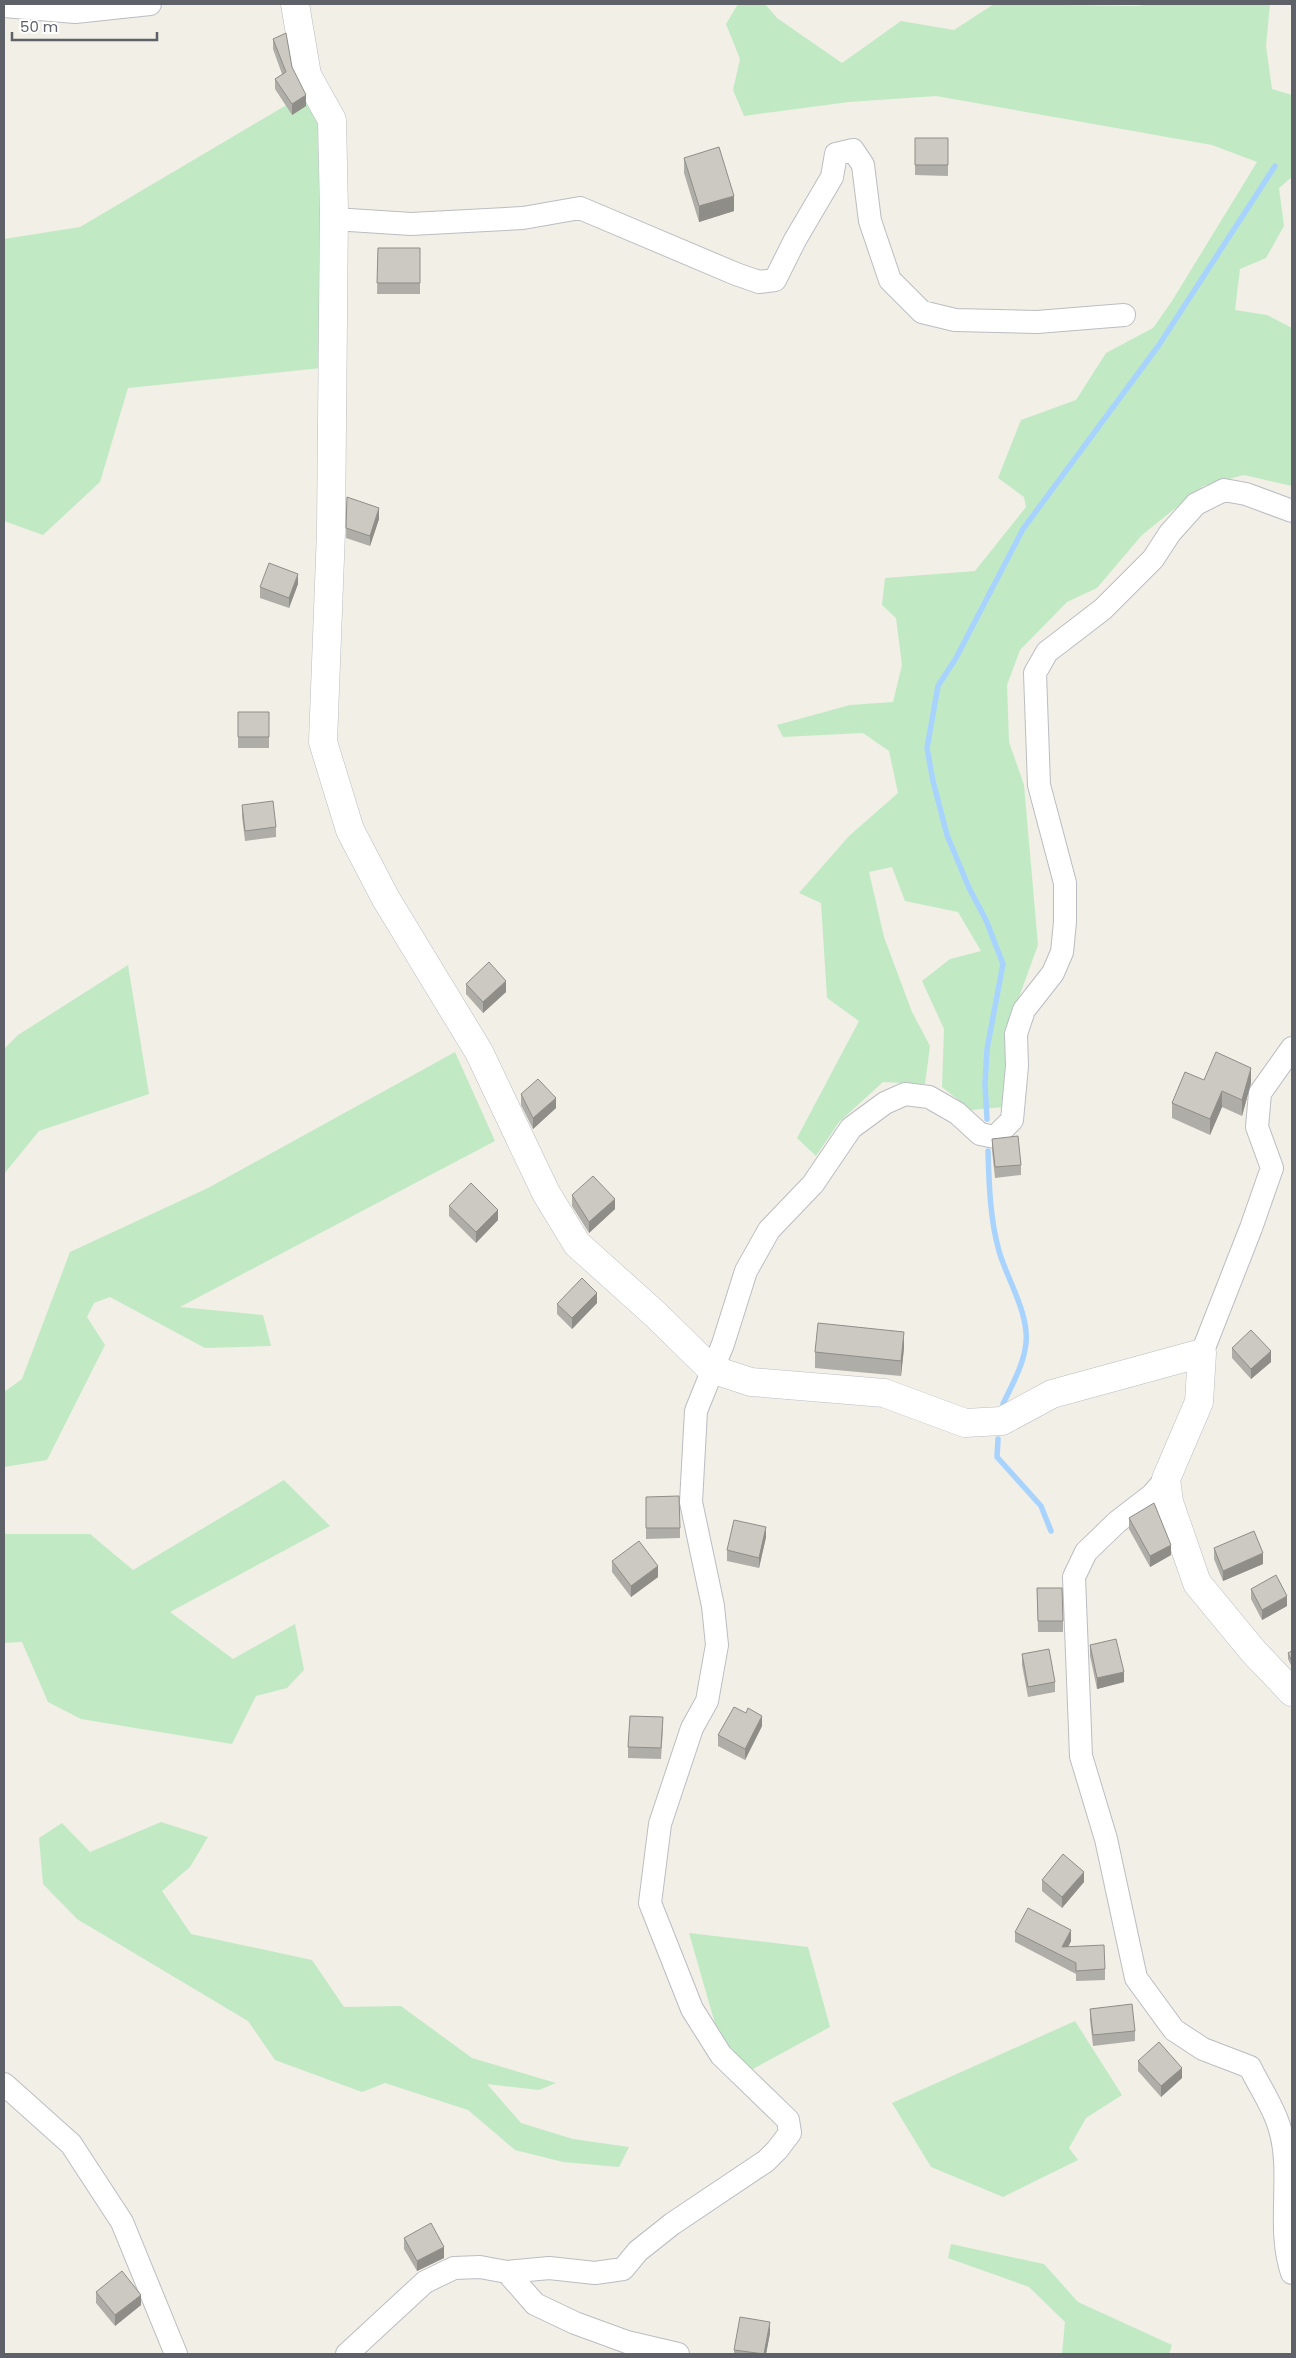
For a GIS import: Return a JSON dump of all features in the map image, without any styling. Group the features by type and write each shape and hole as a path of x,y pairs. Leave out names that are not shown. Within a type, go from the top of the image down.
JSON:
{"street":[{"path":"4,6 74,12 150,4"},
{"path":"295,4 307,75 332,120 334,219 331,531 323,742 350,830 386,899 479,1052 546,1193 577,1244 655,1314 711,1369 752,1382 884,1393 966,1423 1002,1422 1052,1394 1202,1353"},
{"path":"334,219 411,224 523,218 580,208 736,274 759,282 775,280 795,240 832,177 836,154 853,150 863,165 870,221 890,280 922,312 956,320 1037,322 1124,315"},
{"path":"348,2354 425,2282 454,2268 480,2267 507,2272 549,2268 596,2273 623,2269 638,2251 672,2224 766,2162 790,2133 788,2120 721,2055 692,2009 650,1903 660,1824 692,1728 707,1701 717,1645 713,1606 691,1502 696,1411 711,1369 723,1344 746,1271 769,1230 813,1184 851,1128 884,1103 905,1094 929,1097 957,1113 980,1134 995,1136 1012,1120 1017,1066 1016,1034 1024,1010 1053,973 1062,952 1065,922 1065,883 1039,785 1035,673 1047,652 1103,609 1153,559 1170,533 1196,504 1224,490 1246,494 1292,511"},
{"path":"1292,1048 1260,1093 1256,1127 1272,1168 1251,1228 1202,1353 1200,1402 1166,1479 1152,1495 1124,1516 1086,1552 1074,1577 1081,1756 1106,1839 1136,1978 1174,2030 1203,2049 1250,2067 1279,2126 1284,2165 1286,2256 1292,2273"},
{"path":"1166,1479 1169,1502 1197,1583 1253,1651 1292,1692"},
{"path":"4,2084 71,2144 122,2222 176,2354"},
{"path":"507,2272 535,2304 575,2323 627,2342 678,2354"}],"green space":[{"path":"738,4 765,4 777,18 842,63 901,21 954,30 994,4 1136,6 1153,4 1270,4 1266,46 1272,89 1292,95 1292,177 1279,188 1284,226 1266,258 1240,269 1235,310 1267,315 1292,328 1292,486 1244,475 1203,486 1142,535 1097,588 1067,602 1020,650 1007,685 1009,742 1024,785 1038,945 1006,1033 1004,1107 971,1110 942,1087 944,1029 922,981 950,959 981,951 958,912 905,901 892,867 869,872 884,937 912,1012 930,1046 925,1084 883,1082 839,1122 816,1156 797,1138 859,1021 827,998 821,903 799,893 849,836 898,793 889,751 863,733 783,737 777,725 850,705 893,702 902,665 896,618 882,605 885,578 975,571 1026,507 1024,497 998,478 1021,420 1076,400 1106,353 1153,328 1172,301 1257,162 1212,145 936,96 849,102 744,116 733,90 740,59 726,24"},
{"path":"305,94 322,125 321,368 128,388 100,482 43,535 4,521 4,239 80,227"},
{"path":"128,965 149,1094 39,1131 4,1174 4,1049 18,1035"},
{"path":"455,1052 495,1141 180,1307 263,1315 271,1346 205,1348 110,1297 94,1303 87,1317 105,1345 47,1460 4,1467 4,1392 22,1379 70,1252 208,1188"},
{"path":"284,1480 330,1526 170,1612 233,1659 295,1624 304,1670 287,1688 256,1696 232,1744 81,1719 48,1702 22,1642 4,1643 4,1534 90,1534 133,1570"},
{"path":"161,1822 208,1837 190,1867 162,1891 191,1934 312,1960 344,2007 401,2006 472,2058 556,2083 539,2090 487,2084 521,2123 573,2139 629,2147 619,2167 563,2162 515,2150 468,2110 385,2083 362,2092 275,2060 248,2021 77,1919 43,1884 39,1838 62,1823 90,1852"},
{"path":"689,1933 808,1947 830,2027 751,2070 718,2034"},
{"path":"1075,2021 1122,2095 1086,2118 1069,2148 1078,2160 1003,2197 931,2167 892,2103"},
{"path":"951,2244 1044,2264 1078,2302 1172,2345 1169,2354 1062,2354 1065,2322 1029,2287 948,2258"}],"building":[{"path":"286,33 292,67 306,95 292,104 275,79 286,72 273,39"},
{"path":"915,138 948,138 948,165 915,165"},
{"path":"719,147 734,196 699,206 684,158"},
{"path":"378,248 420,248 420,283 377,283"},
{"path":"347,497 379,508 370,536 346,528"},
{"path":"269,563 298,574 289,598 260,587"},
{"path":"238,712 269,712 269,737 238,737"},
{"path":"273,801 276,827 245,831 242,805"},
{"path":"489,962 506,981 483,1002 466,984"},
{"path":"1216,1052 1251,1068 1242,1100 1222,1091 1210,1119 1172,1103 1185,1072 1204,1080"},
{"path":"538,1079 556,1098 533,1118 521,1094"},
{"path":"1018,1136 1021,1165 995,1167 992,1139"},
{"path":"593,1176 615,1199 589,1222 572,1195"},
{"path":"471,1183 498,1210 476,1232 449,1206"},
{"path":"582,1278 597,1293 572,1318 557,1304"},
{"path":"818,1323 904,1332 901,1361 815,1352"},
{"path":"1251,1330 1271,1351 1251,1369 1232,1348"},
{"path":"679,1496 680,1528 646,1528 646,1497"},
{"path":"1154,1503 1171,1545 1150,1556 1129,1518"},
{"path":"734,1520 766,1527 759,1558 727,1550"},
{"path":"1254,1531 1263,1553 1223,1571 1214,1548"},
{"path":"639,1541 658,1566 631,1586 612,1561"},
{"path":"1276,1575 1287,1596 1262,1610 1251,1589"},
{"path":"1037,1588 1062,1588 1063,1621 1038,1621"},
{"path":"1116,1639 1124,1672 1097,1678 1090,1645"},
{"path":"1049,1649 1055,1682 1028,1687 1022,1654"},
{"path":"1292,1651 1292,1661 1288,1653"},
{"path":"734,1707 746,1713 748,1708 762,1716 745,1749 718,1735"},
{"path":"630,1716 663,1717 661,1748 628,1747"},
{"path":"1063,1854 1084,1872 1062,1897 1042,1880"},
{"path":"1028,1908 1071,1930 1062,1947 1104,1945 1105,1969 1076,1971 1076,1963 1015,1932"},
{"path":"1132,2004 1135,2031 1093,2035 1090,2009"},
{"path":"1159,2042 1182,2068 1161,2086 1138,2061"},
{"path":"431,2223 444,2247 417,2261 404,2238"},
{"path":"122,2271 141,2295 115,2315 96,2292"},
{"path":"740,2317 770,2322 764,2354 734,2350"}],"waterway":[{"path":"987,1119 985,1084 987,1049 1003,964 986,920 969,888 947,835 933,781 927,748 938,686 956,658 1023,529 1159,345 1275,166"},
{"path":"988,1151 990,1201 996,1239 1021,1308 1026,1332 1023,1359 1003,1404"},
{"path":"998,1439 997,1457 1041,1506 1051,1531"}]}
